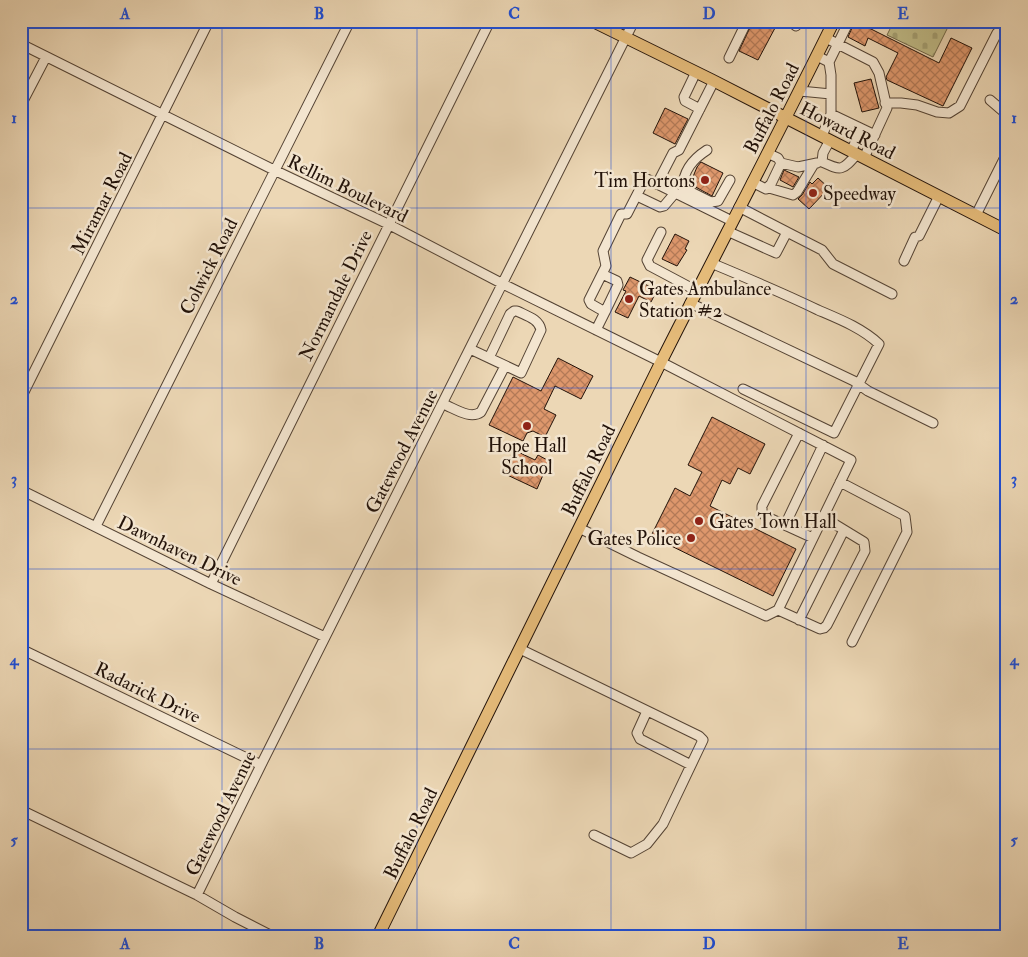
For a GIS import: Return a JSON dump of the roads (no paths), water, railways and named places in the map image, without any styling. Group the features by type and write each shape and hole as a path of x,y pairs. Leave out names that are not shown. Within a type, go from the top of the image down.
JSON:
{"main road":[{"name":"Howard Road","path":"592,21 714,81 1007,231"},
{"name":"Buffalo Road","path":"378,936 690,303 800,91 834,21"}],"street":[{"name":"Miramar Road","path":"21,398 208,21"},
{"name":"Colwick Road","path":"96,526 350,21"},
{"name":"Normandale Drive","path":"210,584 490,21"},
{"name":"Gatewood Avenue","path":"198,895 261,765 634,21"},
{"path":"728,58 748,21"},
{"path":"752,182 766,189 793,195 818,163 823,153 831,114 829,62 849,21"},
{"path":"886,103 917,105 937,112 949,113 960,106 997,33"},
{"path":"768,153 778,158 781,163 798,167 818,163 839,170 844,168 875,135 887,108 879,73 873,62 826,38"},
{"name":"Rellim Boulevard","path":"21,44 274,170 388,224 823,445 851,460 840,482"},
{"path":"817,56 829,62"},
{"path":"21,104 46,57"},
{"path":"696,72 684,97 685,101 700,109"},
{"path":"657,184 673,153 679,150 714,81"},
{"path":"800,91 831,94"},
{"path":"990,100 1004,112 1007,120"},
{"path":"831,114 875,135"},
{"path":"858,154 862,129"},
{"path":"706,150 693,159 683,178 684,188 712,202 718,201 730,180"},
{"path":"976,215 1007,153"},
{"path":"768,188 781,163"},
{"path":"605,312 590,304 589,300 606,266 603,251 621,214 627,214 644,181 647,179 675,193 776,253 787,232"},
{"path":"636,196 660,207 664,206 675,193"},
{"path":"904,261 914,238 920,236 939,196"},
{"path":"739,207 822,250 833,264 892,294"},
{"path":"661,232 647,260 650,266 697,291"},
{"path":"711,263 751,279 868,333 878,344 834,433 743,389"},
{"path":"596,330 618,285 617,281 602,274"},
{"path":"690,303 858,384 933,424"},
{"path":"470,349 505,366 521,373 541,330 537,321 517,311 510,314 489,358"},
{"path":"443,404 471,416 476,416 481,412 505,366"},
{"path":"799,433 762,506 762,512 765,516 813,538"},
{"path":"786,525 823,445"},
{"path":"579,528 766,616 778,610 840,482 905,516 907,532 852,642"},
{"name":"Dawnhaven Drive","path":"21,490 210,584 325,637"},
{"path":"778,610 820,629 824,628 865,551 864,542 823,517"},
{"path":"799,620 844,530"},
{"name":"Radarick Drive","path":"21,649 261,765"},
{"path":"520,649 647,710 699,736 703,740 663,824 647,844 631,853 594,835"},
{"path":"647,710 637,733 640,739 691,765"},
{"path":"21,810 198,895 272,936"}],"place":[{"name":"Tim Hortons","path":"705,180"},
{"name":"Speedway","path":"813,193"},
{"name":"Gates Ambulance Station #2","path":"629,299"},
{"name":"Hope Hall School","path":"527,426"},
{"name":"Gates Town Hall","path":"699,521"},
{"name":"Gates Police","path":"691,538"}]}
